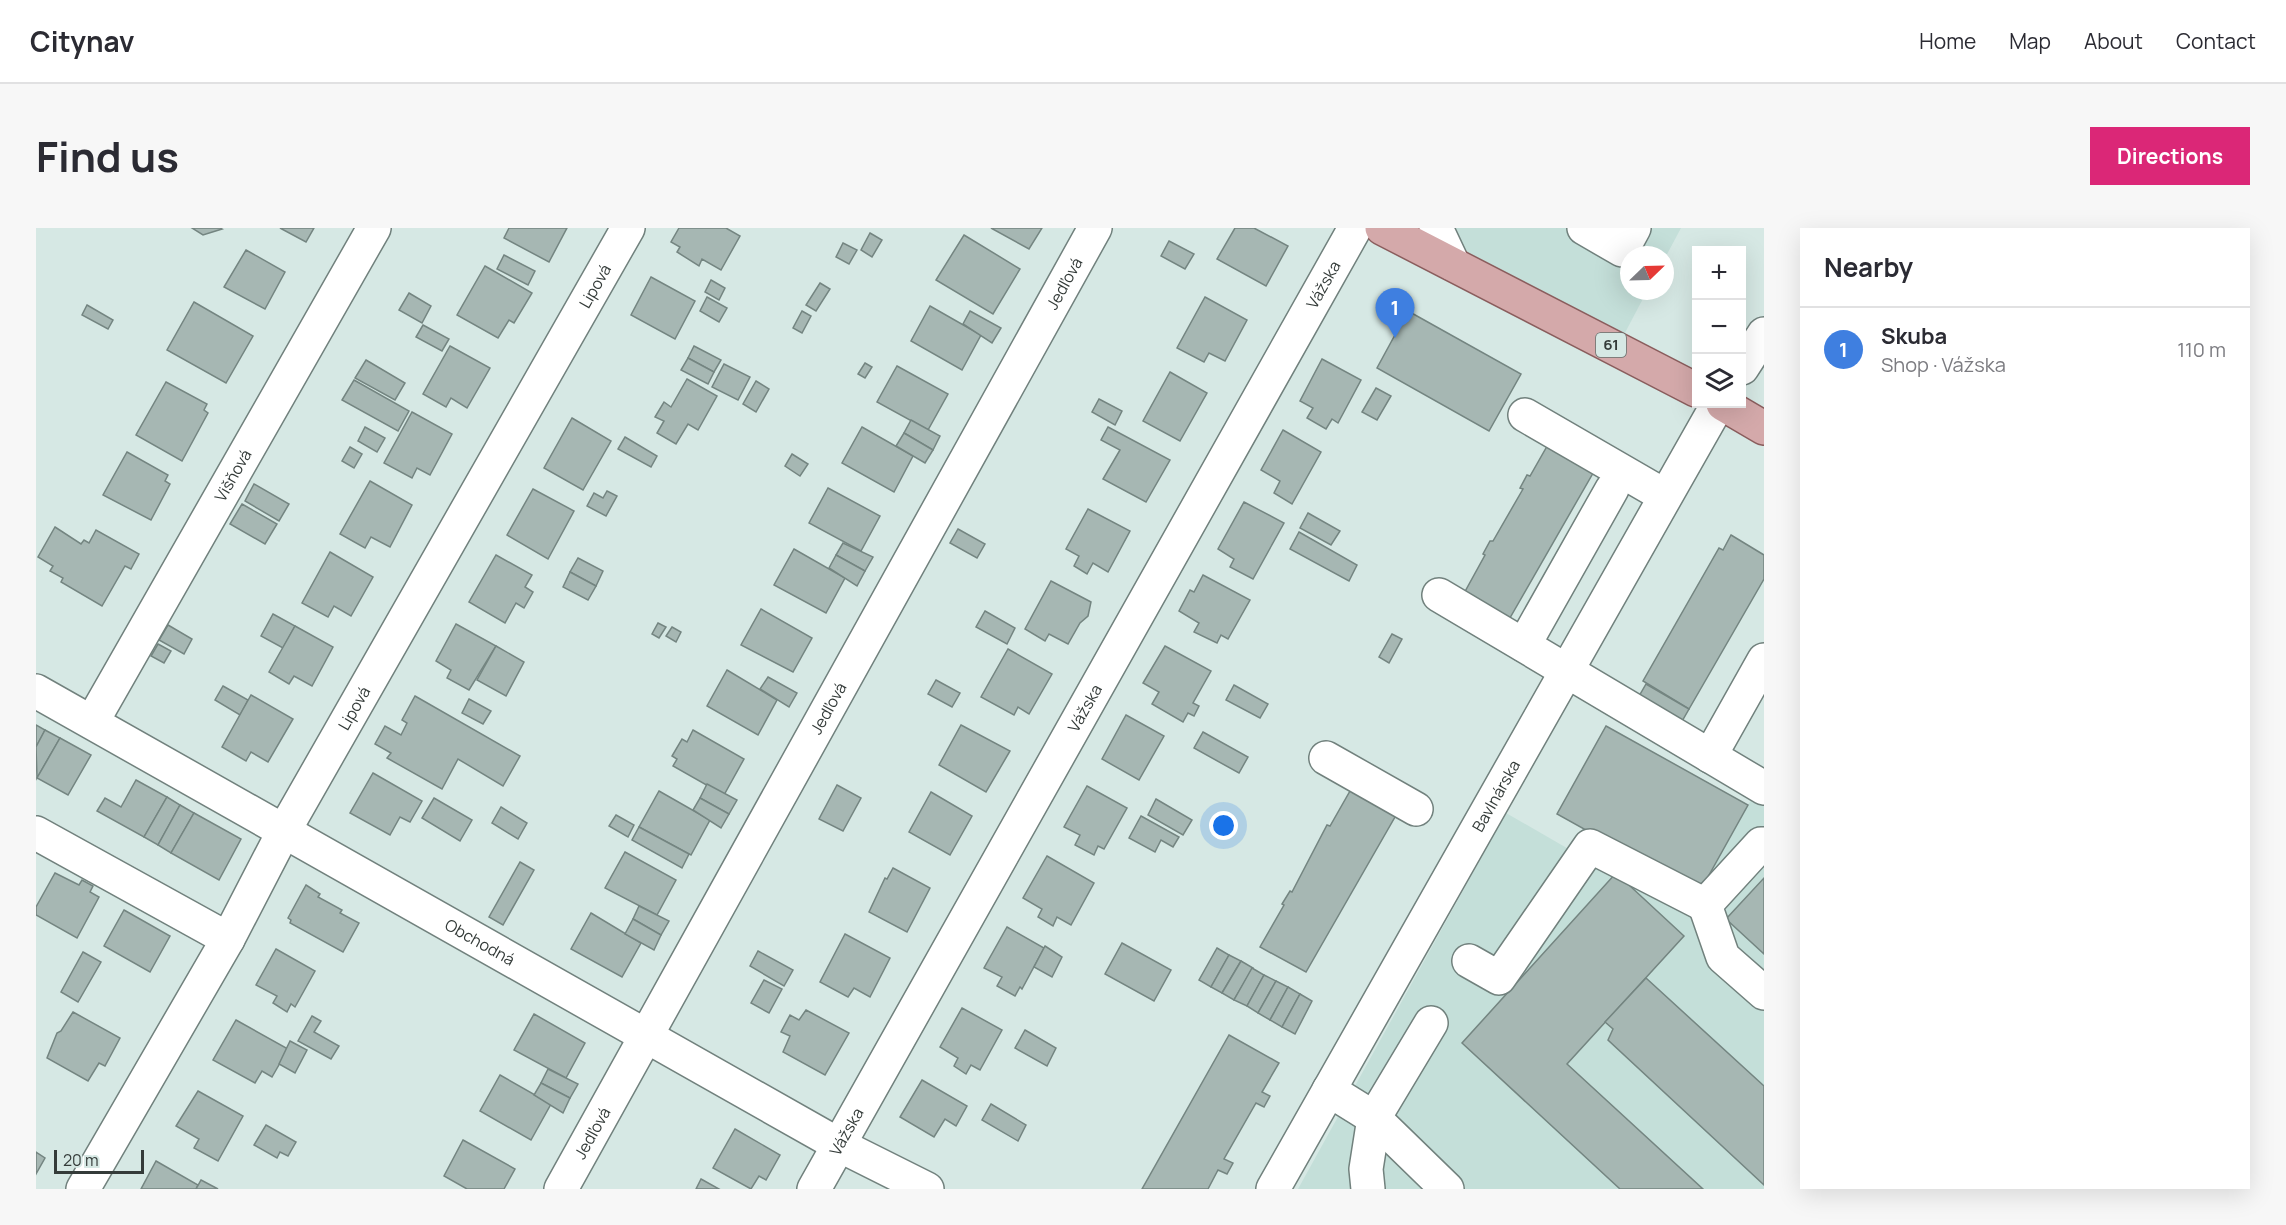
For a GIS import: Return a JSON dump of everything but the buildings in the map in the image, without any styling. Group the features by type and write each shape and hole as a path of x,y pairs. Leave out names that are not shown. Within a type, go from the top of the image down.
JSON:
{"main road":[{"name":"61","path":"1382,228 1692,388"},
{"path":"1730,408 1764,428"}],"street":[{"name":"Višňová","path":"92,722 374,228"},
{"name":"Lipová","path":"83,1189 228,939 285,829 627,228"},
{"name":"Jedľová","path":"561,1189 1095,228"},
{"name":"Vážska","path":"814,1189 1355,228"},
{"path":"1436,228 1453,264"},
{"path":"1584,228 1622,250 1634,228"},
{"path":"1746,362 1764,334"},
{"name":"Bavlnárska","path":"1273,1189 1716,408"},
{"path":"1525,415 1665,496"},
{"path":"1524,645 1612,489"},
{"path":"1439,595 1764,788"},
{"path":"1710,756 1764,660"},
{"name":"Obchodná","path":"36,691 285,829 839,1145 927,1189"},
{"path":"1326,758 1416,809"},
{"path":"36,833 228,939"},
{"path":"1705,905 1761,844 1764,844"},
{"path":"1469,961 1499,978 1590,846 1705,905 1723,957 1764,993"},
{"path":"1368,1189 1366,1169 1374,1118 1431,1023"},
{"path":"1329,1090 1374,1118 1447,1189"}],"shaded area":[{"path":"1384,228 1681,228 1671,246 1620,246 1620,300 1642,300 1617,348"},
{"path":"1756,791 1764,796 1764,1189 1298,1189 1506,813 1572,851 1583,828 1699,893"}],"place":[{"name":"Skuba","path":"1395,338"}]}
